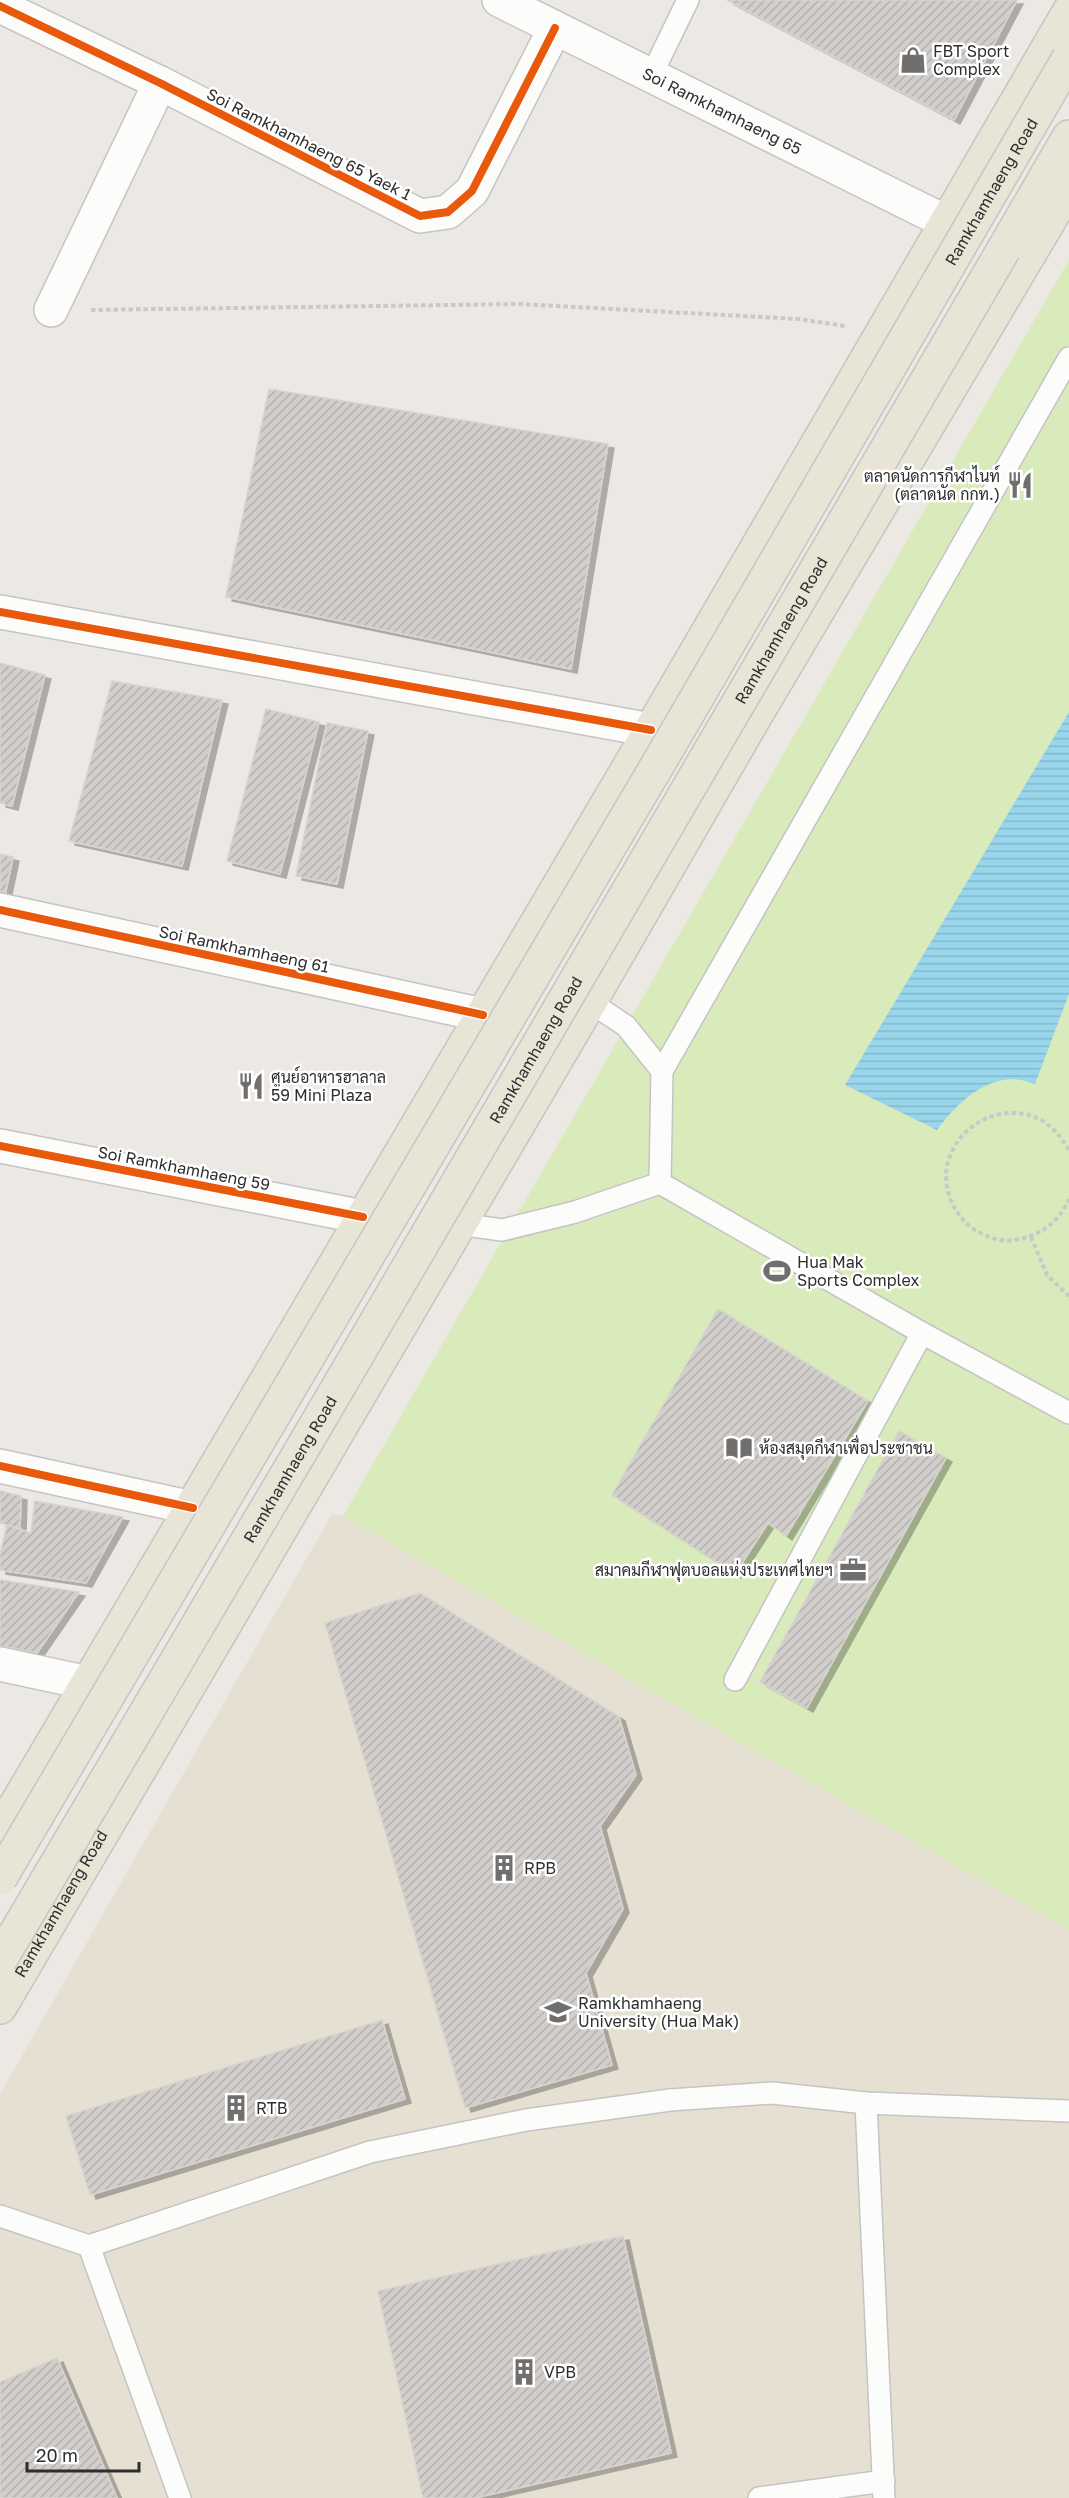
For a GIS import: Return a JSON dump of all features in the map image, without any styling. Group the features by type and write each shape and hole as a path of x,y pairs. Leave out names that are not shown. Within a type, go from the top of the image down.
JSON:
{"main road":[{"name":"Ramkhamhaeng Road","path":"0,1832 651,730 881,331 1069,12"},
{"name":"Ramkhamhaeng Road","path":"0,1878 655,769 1069,58"},
{"name":"Ramkhamhaeng Road","path":"0,1960 322,1415 1069,137"},
{"name":"Ramkhamhaeng Road","path":"0,2007 590,1002 754,718 1069,187"},
{"path":"946,222 1022,264"}],"street":[{"name":"Soi Ramkhamhaeng 65","path":"499,0 946,222"},
{"name":"Soi Ramkhamhaeng 65 Yaek 1","path":"0,6 160,83 420,216 448,212 472,191 555,28"},
{"path":"51,310 160,83"},
{"path":"0,612 651,730"},
{"name":"Soi Ramkhamhaeng 61","path":"0,910 483,1015"},
{"name":"Soi Ramkhamhaeng 59","path":"0,1146 363,1217"},
{"path":"0,1466 193,1508"},
{"path":"0,1664 88,1683"}],"lane":[{"path":"652,74 688,0"},
{"path":"660,1183 662,1071 1069,358"},
{"path":"590,1002 626,1026 662,1071"},
{"path":"459,1224 502,1230 575,1212 660,1183 922,1333 1069,1413"},
{"path":"735,1680 922,1333"},
{"path":"0,2216 89,2246 370,2151 526,2120 669,2100 772,2093 866,2103 1069,2111"},
{"path":"759,2498 884,2489 866,2103"},
{"path":"89,2246 180,2498"}],"path":[{"path":"51,310 519,304 799,319 881,331"},
{"path":"1069,1150 1058,1133 1042,1120 1022,1113 1002,1112 983,1118 965,1131 953,1147 946,1168 947,1190 954,1210 969,1226 988,1237 1009,1241 1031,1237 1050,1227 1064,1211 1069,1199"},
{"path":"1031,1237 1047,1275 1069,1296"}],"shaded area":[{"name":"Ramkhamhaeng University (Hua Mak)","path":"332,1514 343,1516 1069,1930 1069,2498 0,2498 0,2094"}],"green space":[{"name":"Hua Mak Sports Complex","path":"1069,260 1069,1930 343,1516"}],"water":[{"path":"1069,712 1069,994 1035,1084 1011,1079 988,1084 960,1104 937,1130 845,1085"}],"building":[{"name":"FBT Sport Complex","path":"727,0 1017,0 954,120"},
{"path":"269,389 608,444 571,669 226,597"},
{"path":"0,663 45,675 12,806 0,803"},
{"path":"112,681 222,700 182,866 69,841"},
{"path":"266,709 319,722 280,874 227,861"},
{"path":"327,723 368,731 337,884 296,876"},
{"path":"0,854 13,857 5,895 0,894"},
{"name":"ห้องสมุดกีฬาเพื่อประชาชน","path":"718,1309 868,1401 786,1536 768,1523 735,1574 612,1495"},
{"name":"สมาคมกีฬาฟุตบอลแห่งประเทศไทยฯ","path":"899,1431 946,1458 807,1708 760,1682"},
{"path":"0,1491 21,1496 20,1529 0,1523"},
{"path":"35,1501 123,1517 86,1583 0,1570 0,1554 7,1525 31,1533"},
{"path":"0,1580 79,1592 37,1653 0,1646"},
{"name":"RPB","path":"420,1593 619,1717 636,1775 600,1826 623,1909 586,1973 612,2065 465,2108 325,1623"},
{"name":"RTB","path":"382,2020 405,2099 90,2195 66,2116"},
{"name":"VPB","path":"623,2236 671,2453 475,2498 423,2498 378,2291"},
{"path":"57,2358 117,2498 0,2498 0,2382"}],"cycle path":[{"path":"0,6 160,83 420,216 448,212 472,191 555,28"},
{"path":"0,612 651,730"},
{"path":"0,910 483,1015"},
{"path":"0,1146 363,1217"},
{"path":"0,1466 193,1508"}],"place":[{"name":"FBT Sport Complex","path":"913,60"},
{"name":"ตลาดนัดการกีฬาไนท์ (ตลาดนัด กกท.)","path":"1020,485"},
{"name":"ศูนย์อาหารฮาลาล 59 Mini Plaza","path":"251,1086"},
{"name":"Hua Mak Sports Complex","path":"777,1271"},
{"name":"ห้องสมุดกีฬาเพื่อประชาชน","path":"739,1448"},
{"name":"สมาคมกีฬาฟุตบอลแห่งประเทศไทยฯ","path":"853,1570"},
{"name":"RPB","path":"504,1868"},
{"name":"Ramkhamhaeng University (Hua Mak)","path":"558,2012"},
{"name":"RTB","path":"236,2108"},
{"name":"VPB","path":"524,2372"}]}
